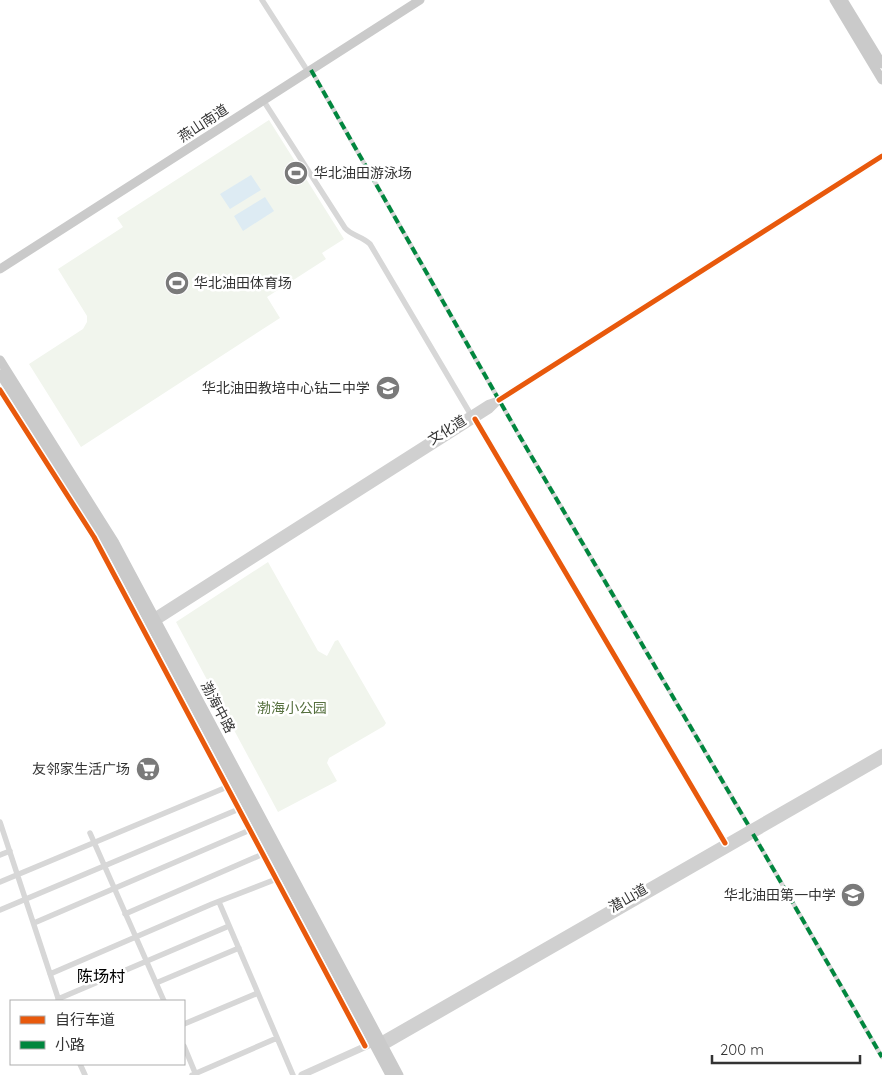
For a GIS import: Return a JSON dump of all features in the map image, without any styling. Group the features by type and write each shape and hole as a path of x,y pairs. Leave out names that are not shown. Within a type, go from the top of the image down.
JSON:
{"main road":[{"name":"燕山南道","path":"0,269 263,100 410,0"},
{"name":"燕山南道","path":"0,262 420,0"},
{"path":"834,0 882,80"},
{"path":"843,0 882,64"},
{"name":"渤海中路","path":"0,360 115,543 280,878 376,1045 399,1075"},
{"name":"渤海中路","path":"0,374 109,546 152,621 376,1045 390,1075"},
{"name":"文化道","path":"152,621 473,417 488,404 499,400"},
{"name":"潜山道","path":"376,1045 725,843 752,831 882,753"},
{"name":"潜山道","path":"376,1045 752,831 882,760"}],"street":[{"path":"262,0 308,69 882,1057"},
{"path":"263,100 345,228 349,233 364,238 370,244 725,843"},
{"path":"499,400 882,156"},
{"path":"0,390 94,536 263,854 280,878 50,974"},
{"path":"0,882 227,787"},
{"path":"0,910 239,809"},
{"path":"0,824 58,1000 229,926"},
{"path":"34,923 250,830"},
{"path":"90,833 164,1000"},
{"path":"0,855 10,851"},
{"path":"125,914 263,854"},
{"path":"219,902 293,1075"},
{"path":"156,983 239,948"},
{"path":"185,1024 258,993"},
{"path":"185,1049 195,1074 277,1038"},
{"path":"302,1075 376,1045"}],"green space":[{"name":"华北油田体育场","path":"269,120 344,239 322,253 326,259 267,297 280,318 81,447 29,364 83,329 87,322 87,316 58,269 123,227 117,218"},
{"name":"渤海小公园","path":"268,562 318,651 327,656 335,641 338,640 386,723 384,726 329,758 327,763 337,781 278,812 176,622"}],"shaded area":[{"path":"251,175 261,190 230,209 220,194"},
{"path":"265,197 274,211 243,231 234,216"}],"marked path":[{"path":"311,70 523,442 750,828"},
{"path":"753,834 882,1057"}],"cycle path":[{"path":"499,400 882,156"},
{"path":"0,390 94,537 365,1046"},
{"path":"475,419 725,843"}],"place":[{"name":"华北油田游泳场","path":"296,173"},
{"name":"华北油田体育场","path":"177,283"},
{"name":"华北油田教培中心钻二中学","path":"388,388"},
{"name":"友邻家生活广场","path":"148,769"},
{"name":"华北油田第一中学","path":"853,895"}],"district":[{"name":"陈场村","path":"101,976"}]}
